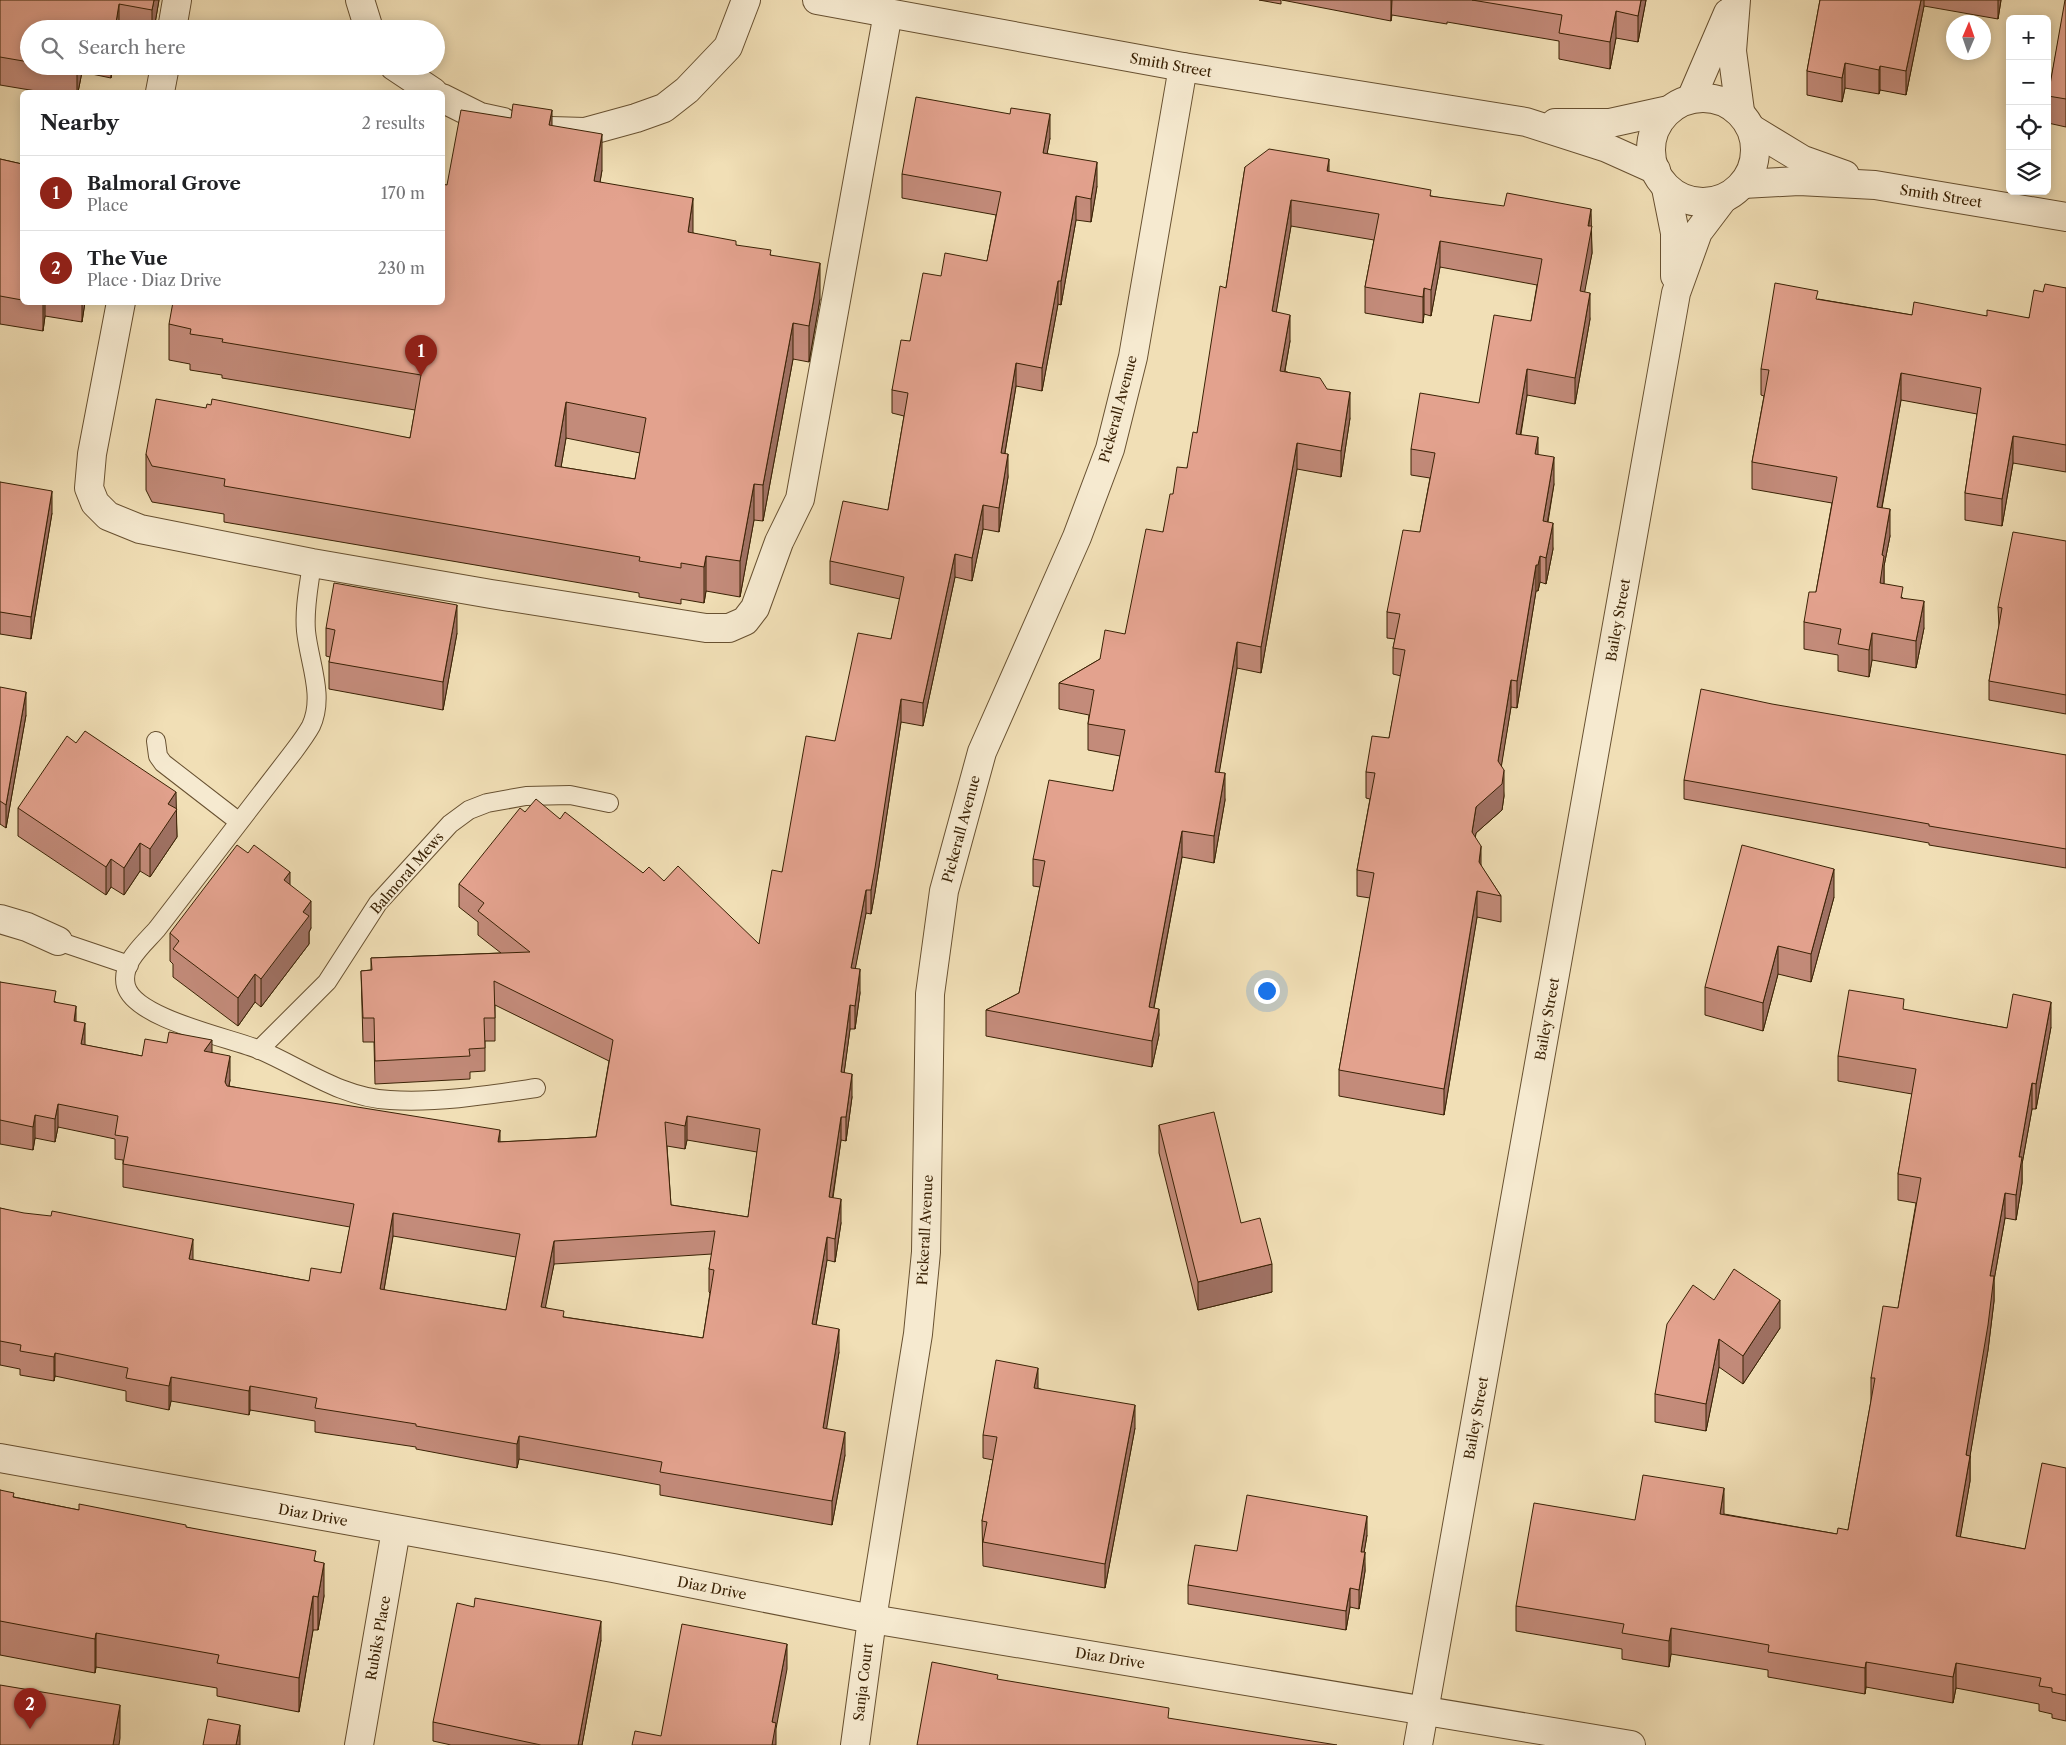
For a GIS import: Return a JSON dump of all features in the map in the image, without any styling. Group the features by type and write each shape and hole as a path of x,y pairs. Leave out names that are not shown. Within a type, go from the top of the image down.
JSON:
{"street":[{"path":"174,20 177,0"},
{"path":"360,0 366,20"},
{"path":"445,100 480,117 542,130 585,132 636,118 664,108 687,90 723,53 728,47 746,0"},
{"name":"Smith Street","path":"817,0 1183,67 1526,122 1610,123 1680,104"},
{"name":"Bailey Street","path":"1676,293 1674,233 1661,179 1651,154 1654,129 1680,104 1735,0"},
{"name":"Bailey Street","path":"1418,1745 1676,293 1698,232 1752,169 1756,149 1746,120 1732,51 1735,0"},
{"path":"119,305 92,454 89,488 95,503 108,516 140,530 312,563 706,628 729,628 745,621 755,608 779,542 800,499 888,14"},
{"name":"Pickerall Avenue","path":"872,1619 919,1325 926,1252 930,994 944,891 982,752 1077,537 1110,449 1133,357 1183,67"},
{"path":"160,90 163,75"},
{"path":"408,75 430,90"},
{"path":"1680,104 1716,99 1746,120"},
{"name":"Smith Street","path":"1746,120 1803,160 1874,186"},
{"name":"Smith Street","path":"1526,122 1607,148 1661,179"},
{"path":"1661,179 1681,197 1698,202 1733,191"},
{"name":"Smith Street","path":"1733,191 1799,182 1874,186 2066,217"},
{"path":"0,919 27,927 58,941"},
{"name":"Diaz Drive","path":"0,1458 613,1568 872,1619 1631,1745"},
{"name":"Rubiks Place","path":"359,1745 396,1530"},
{"name":"Sanja Court","path":"855,1745 872,1619"}],"lane":[{"path":"312,563 305,610 306,631 316,693 315,712 311,725 294,752 238,821 157,929 134,955 128,965 126,986 132,996 143,1005 178,1023 259,1050 330,1084 370,1097 383,1099 473,1097 536,1088"},
{"path":"156,741 158,756 163,763 238,821"},
{"name":"Balmoral Mews","path":"259,1050 327,982 378,903 450,824 469,810 487,803 526,796 570,795 609,803"},
{"path":"58,941 128,965"}],"building":[{"path":"0,0 154,0 152,10 119,4 116,20 20,20 20,60 0,57"},
{"path":"1472,0 1641,0 1638,16 1616,11 1610,42 1559,33 1562,15"},
{"path":"1820,0 1921,0 1906,71 1880,66 1879,70 1845,63 1842,78 1807,71"},
{"path":"2066,0 2066,99 2051,96 2051,79"},
{"path":"916,97 1010,114 1011,108 1050,114 1043,153 1097,162 1091,199 1076,196 1061,281 1058,281 1042,368 1016,363 1001,453 1008,454 999,508 983,505 972,558 955,554 923,703 901,699 871,890 866,890 851,968 860,969 855,1006 850,1005 841,1072 852,1074 846,1117 841,1117 829,1197 841,1199 835,1239 827,1237 812,1324 839,1329 823,1428 845,1432 832,1501 660,1472 662,1462 519,1436 517,1444 416,1426 416,1424 315,1408 317,1398 250,1386 249,1391 171,1377 169,1386 126,1378 128,1368 55,1353 54,1357 20,1351 21,1345 0,1341 0,1208 51,1216 52,1211 193,1239 189,1259 309,1281 311,1268 341,1273 354,1204 123,1164 128,1137 115,1135 118,1116 58,1104 55,1119 35,1115 33,1127 0,1120 0,982 56,991 54,1002 76,1006 74,1021 85,1023 81,1044 142,1056 145,1039 167,1043 169,1032 212,1040 204,1051 230,1056 225,1082 227,1086 500,1130 498,1142 596,1137 613,1040 494,981 495,1018 484,1018 485,1048 469,1049 470,1056 375,1061 374,1018 363,1018 361,971 372,970 371,958 530,952 478,911 484,903 459,884 520,808 525,812 536,799 560,819 565,812 643,873 649,867 664,881 678,866 759,944 772,870 782,872 806,736 835,741 858,633 891,639 904,577 830,561 843,501 888,510 908,393 892,390 901,340 910,341 923,273 941,276 945,253 987,261 1001,192 902,174","holes":["687,1116 760,1129 748,1217 671,1205 665,1122 685,1126","393,1213 520,1234 506,1310 380,1289","715,1231 709,1269 714,1270 703,1338 563,1317 564,1311 541,1307 554,1241"]},
{"path":"513,104 552,110 549,125 602,134 594,181 693,198 688,232 736,241 736,245 771,250 770,255 820,263 809,326 793,323 763,485 754,484 740,561 706,556 704,567 681,563 681,568 639,561 640,557 224,486 225,479 152,466 146,454 156,399 206,408 207,404 211,405 212,399 410,438 421,375 222,342 223,339 190,334 191,329 169,324 172,305 445,305 445,185 447,185 461,110 511,118","holes":["566,402 646,418 635,479 555,466"]},
{"path":"1269,149 1329,159 1327,171 1431,190 1430,196 1504,206 1507,193 1591,209 1588,226 1592,226 1580,291 1590,293 1575,378 1527,369 1516,434 1538,437 1535,454 1554,457 1543,521 1553,523 1546,558 1540,556 1538,565 1536,565 1517,681 1511,680 1498,761 1504,770 1502,784 1476,807 1472,832 1481,846 1479,862 1501,896 1477,891 1444,1089 1339,1070 1374,873 1357,870 1375,773 1366,772 1372,736 1389,738 1405,650 1393,648 1400,614 1387,612 1403,530 1420,532 1435,453 1411,449 1420,393 1479,403 1494,315 1531,321 1542,259 1440,241 1431,290 1424,288 1423,297 1365,287 1379,214 1291,200 1272,311 1290,315 1280,371 1320,378 1327,389 1350,392 1341,451 1297,443 1261,647 1237,642 1215,772 1225,773 1214,836 1182,831 1149,1007 1159,1009 1152,1041 986,1010 1019,993 1045,861 1033,859 1049,780 1113,791 1125,730 1088,724 1094,690 1059,683 1100,659 1105,630 1125,634 1146,529 1163,532 1170,494 1173,494 1177,467 1187,468 1193,432 1197,433 1220,286 1226,288 1245,167"},
{"path":"0,159 20,164 20,300 0,296"},
{"path":"1775,283 1818,291 1816,299 1912,315 1914,302 1987,316 1987,310 2029,318 2034,290 2043,292 2045,284 2066,288 2066,445 2013,436 2002,499 1965,493 1981,388 1901,373 1877,507 1890,509 1882,555 1884,556 1880,583 1903,587 1901,598 1924,601 1916,641 1872,633 1869,650 1838,644 1841,629 1804,622 1809,592 1816,592 1837,477 1752,462 1769,370 1761,369"},
{"path":"0,482 52,491 31,617 0,612"},
{"path":"2013,532 2066,541 2066,695 1989,681 2002,608 1998,607"},
{"path":"334,583 457,605 443,682 329,662 335,630 326,628"},
{"path":"0,687 26,692 6,805 0,801"},
{"path":"1701,689 1772,704 2066,755 2066,849 1929,826 1929,824 1684,780"},
{"path":"85,731 176,792 168,804 177,809 150,849 140,843 124,868 111,859 106,867 18,808 67,736 76,743"},
{"path":"237,845 248,853 254,845 290,872 284,880 311,901 303,912 309,916 261,979 255,974 238,998 173,949 179,941 170,933"},
{"path":"1742,845 1834,869 1811,954 1778,946 1763,1003 1705,987"},
{"path":"1849,990 1904,999 1903,1009 2007,1028 2013,994 2051,1002 2036,1084 2032,1083 2019,1157 2022,1157 2016,1195 2005,1193 1990,1276 1994,1276 1988,1325 1966,1455 1970,1456 1956,1536 2025,1549 2042,1463 2066,1468 2066,1695 2052,1692 2052,1688 2039,1686 2041,1678 1956,1663 1953,1677 1866,1662 1865,1668 1768,1652 1769,1645 1671,1628 1669,1641 1622,1633 1624,1624 1516,1606 1534,1503 1635,1520 1643,1475 1724,1488 1720,1514 1837,1534 1838,1528 1848,1530 1875,1378 1871,1378 1883,1306 1898,1308 1921,1178 1898,1174 1916,1069 1838,1056"},
{"path":"1214,1112 1241,1223 1260,1218 1272,1264 1198,1282 1159,1125"},
{"path":"1734,1269 1780,1300 1743,1356 1719,1339 1706,1404 1655,1394 1667,1324 1693,1285 1714,1300"},
{"path":"996,1360 1038,1368 1034,1388 1135,1405 1105,1564 983,1542 987,1522 982,1521 997,1437 983,1435"},
{"path":"0,1490 14,1493 13,1497 79,1510 79,1504 186,1525 186,1527 316,1551 314,1561 324,1563 318,1597 313,1596 299,1678 217,1663 219,1655 96,1633 95,1639 0,1621"},
{"path":"1247,1495 1367,1516 1361,1552 1365,1552 1359,1590 1350,1588 1346,1611 1188,1585 1195,1545 1237,1551"},
{"path":"475,1598 601,1621 578,1745 541,1745 433,1722 457,1603 474,1607"},
{"path":"682,1624 787,1644 772,1722 776,1723 772,1745 632,1745 635,1731 661,1736"},
{"path":"932,1662 998,1675 997,1679 1169,1708 1168,1718 1337,1745 917,1745"},
{"path":"0,1685 120,1705 113,1745 0,1745"},
{"path":"208,1719 240,1725 236,1745 203,1745"}],"place":[{"name":"Balmoral Grove","path":"421,376"},
{"name":"The Vue","path":"30,1729"}]}
